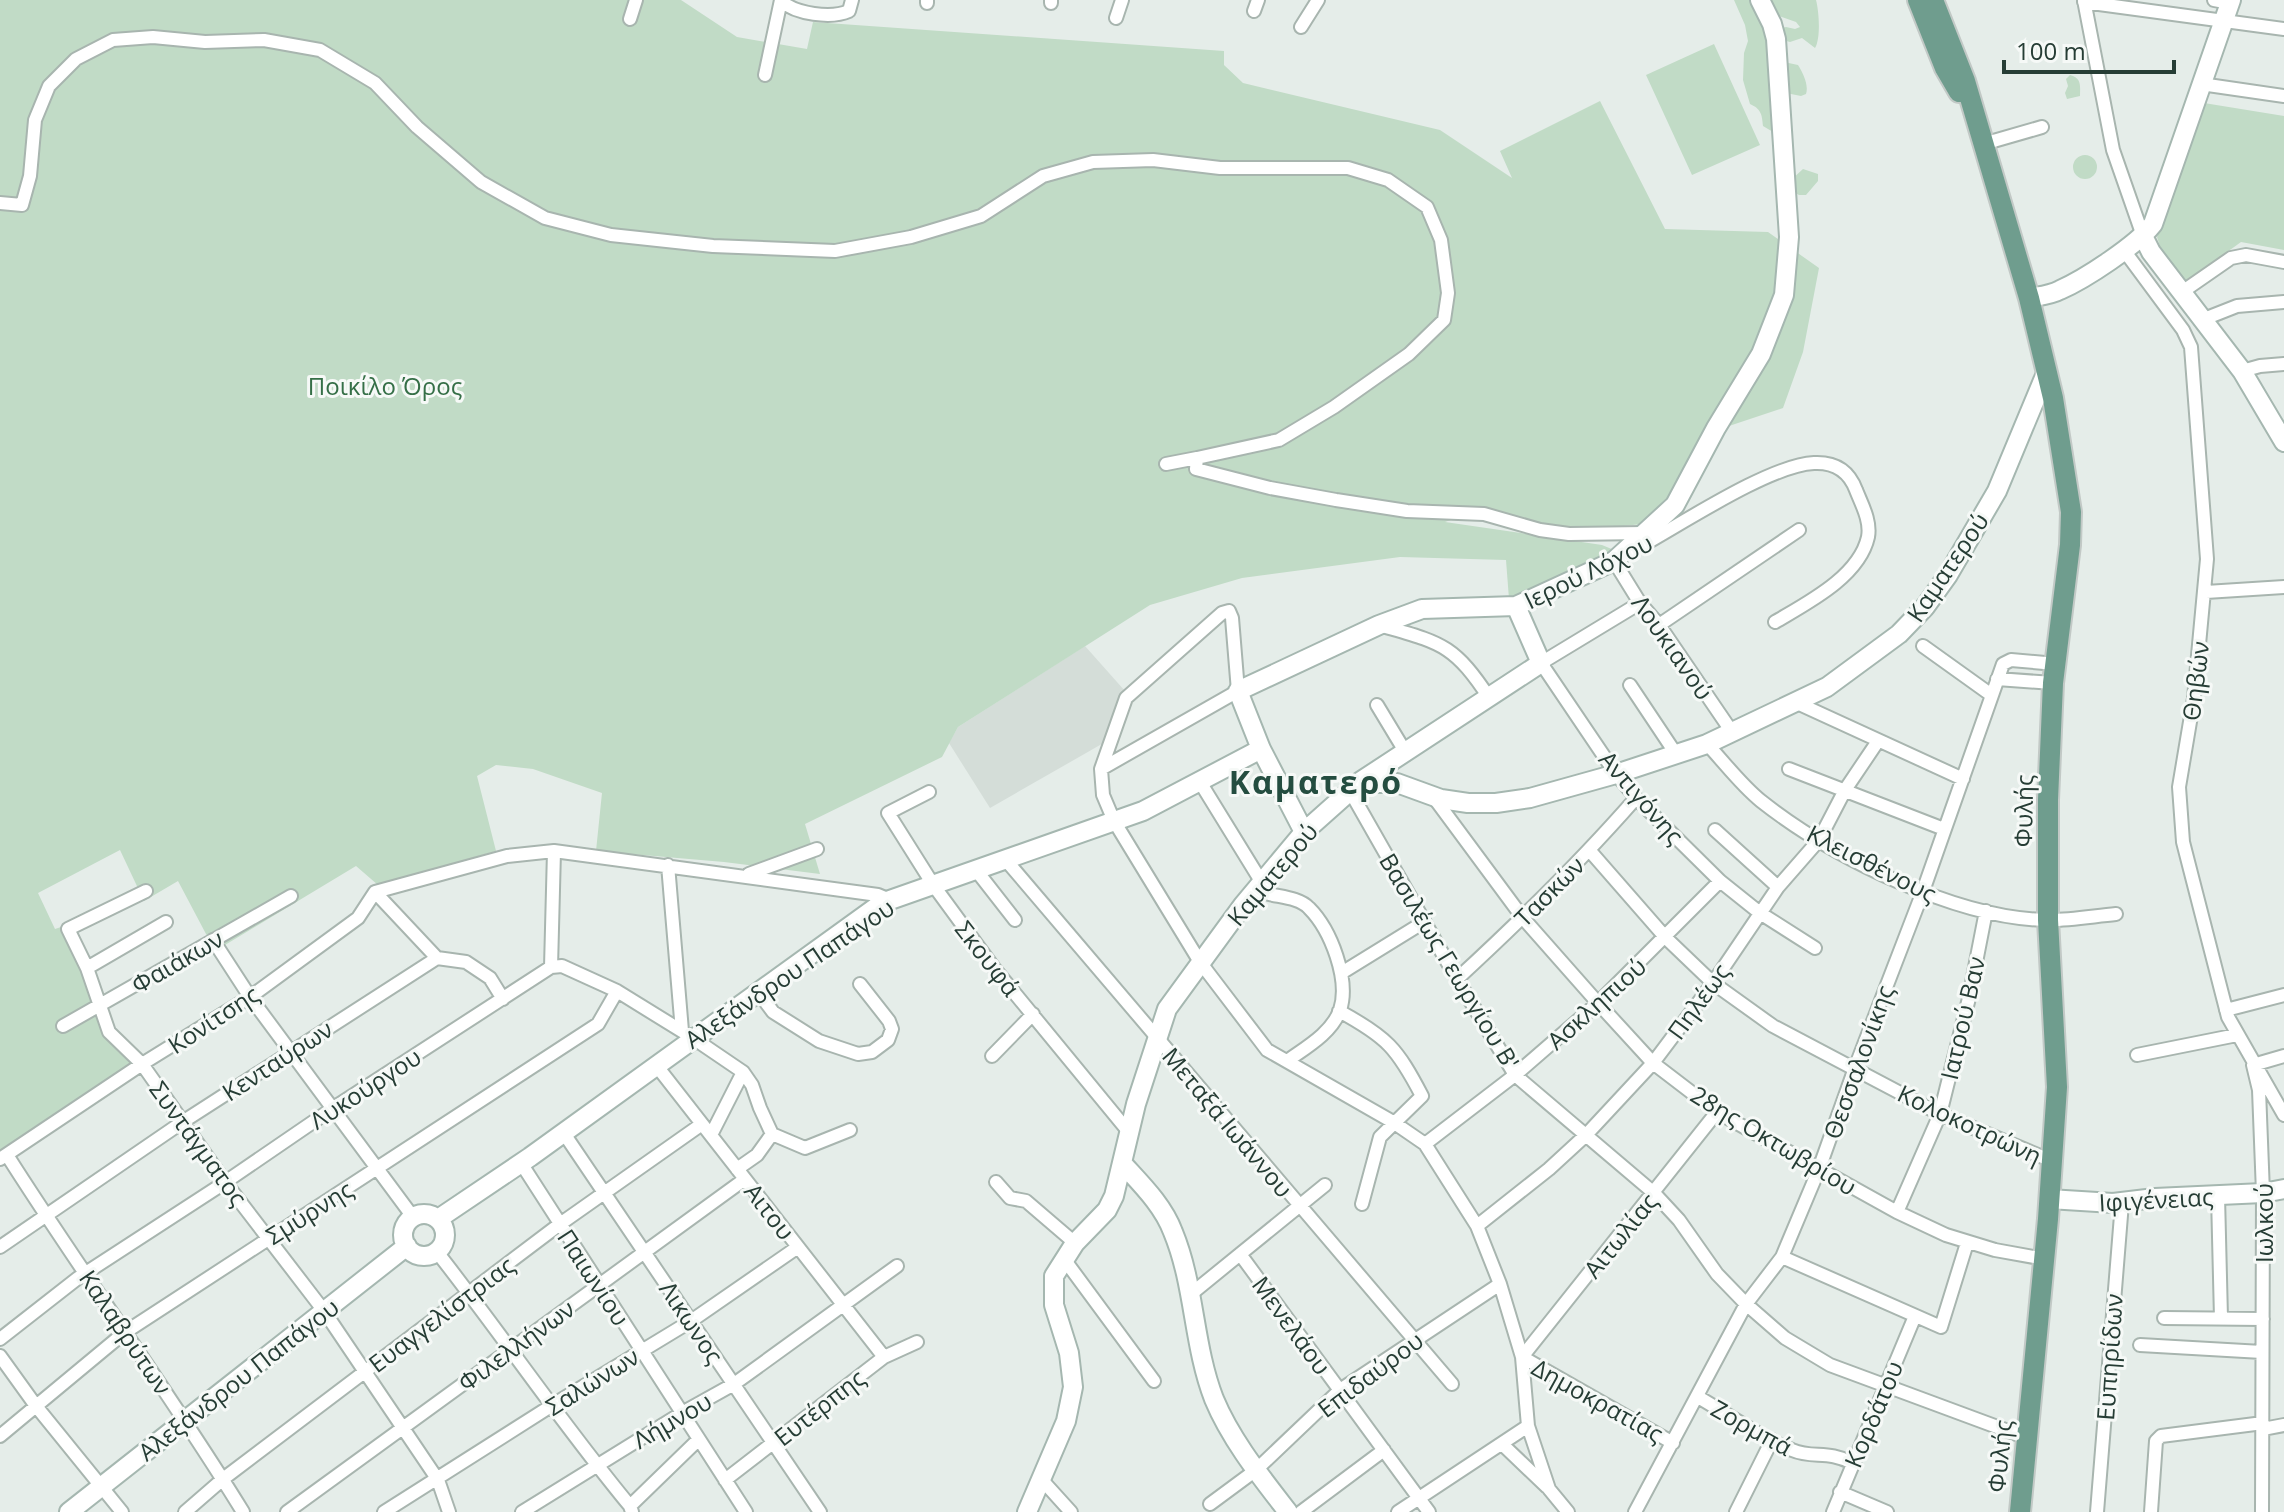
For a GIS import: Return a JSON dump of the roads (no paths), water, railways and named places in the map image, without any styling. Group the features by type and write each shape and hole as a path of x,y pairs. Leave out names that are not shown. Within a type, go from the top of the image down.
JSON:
{"main road":[{"name":"Φυλής","path":"1918,0 1945,68 1977,123"},
{"name":"Φυλής","path":"1933,0 1965,81 2029,298 2065,462 2071,526 2054,674 2048,800 2048,920 2057,1087 2045,1259 2020,1512"}],"street":[{"path":"630,19 636,0"},
{"path":"765,75 781,1 800,11 828,14 849,11 852,0"},
{"path":"1116,18 1122,0"},
{"path":"1301,27 1318,0"},
{"path":"1614,561 1675,505 1716,428 1761,354 1784,295 1789,237 1779,72 1772,24 1760,0"},
{"path":"2284,29 2225,6 2084,1 2113,150 2143,236 2151,252 2278,420 2284,442"},
{"path":"2029,298 2057,292 2143,236 2160,207 2225,6"},
{"path":"0,203 22,205 30,176 35,120 49,86 76,59 113,40 153,37 205,42 264,40 320,50 375,83 417,127 481,182 545,218 611,235 713,246 835,251 911,237 981,216 1043,176 1093,162 1153,160 1220,168 1348,168 1388,180 1427,207 1443,253 1448,293 1444,320 1409,354 1334,407 1279,440 1166,464"},
{"path":"2201,84 2284,96"},
{"path":"1983,144 2042,127"},
{"name":"Θηβών","path":"2123,249 2183,330 2191,347 2207,559 2194,698 2179,787 2189,875 2226,1010 2253,1065 2284,1115"},
{"path":"2182,292 2231,258 2246,255 2284,262"},
{"path":"2204,319 2237,306 2284,302"},
{"path":"2242,371 2284,364"},
{"name":"Καματερού","path":"1069,1251 1111,1203 1128,1131 1156,1037 1169,1005 1304,832 1355,787 1397,783 1468,803 1496,803 1539,796 1707,744 1827,687 1907,627 1948,575 1997,491 2047,371"},
{"path":"1197,458 1196,469 1208,473 1336,500 1407,511 1484,514 1540,530 1569,534 1645,533"},
{"name":"Ιερού Λόχου","path":"1101,769 1238,691 1379,625 1422,609 1516,606 1614,561 1777,473 1813,463 1835,465 1851,477 1867,519 1868,536 1863,550 1826,592 1775,622"},
{"path":"1659,625 1799,530"},
{"name":"Λουκιανού","path":"1614,561 1640,603 1659,625 1732,732"},
{"path":"2206,592 2284,587"},
{"path":"1355,787 1541,663 1640,603"},
{"name":"Αντιγόνης","path":"1516,606 1541,663 1616,774 1636,798 1720,881 1760,913 1815,948"},
{"path":"1304,832 1261,749 1238,691 1232,618 1229,611 1222,613 1126,698 1101,769 1103,795 1114,821 1200,962 1267,1050 1393,1122 1425,1144 1477,1226 1500,1284 1522,1357 1528,1426 1549,1489"},
{"path":"1379,625 1438,642 1469,668 1490,699"},
{"path":"1923,646 1990,694"},
{"path":"2008,661 2054,674 1997,679 2003,664 2008,661"},
{"name":"Θεσσαλονίκης","path":"1635,1512 1746,1304 1782,1257 1819,1169 1922,894 1997,679"},
{"path":"1630,685 1676,754"},
{"path":"1795,702 1963,779"},
{"path":"1377,705 1406,753"},
{"name":"Πηλέως","path":"1477,1226 1586,1135 1653,1063 1713,983 1778,887 1819,840 1845,790 1878,741"},
{"name":"Κλεισθένους","path":"1707,744 1760,800 1819,840 1922,894 1986,911 2048,920 2116,914"},
{"name":"Αλεξάνδρου Παπάγου","path":"438,1219 656,1065 688,1034 759,993 890,900 1153,807 1261,749"},
{"path":"1789,769 1944,829"},
{"path":"1200,782 1269,894 1308,906 1323,928 1343,972 1339,1011 1323,1034 1287,1061"},
{"name":"Βασιλέως Γεωργίου Β'","path":"1355,787 1424,922 1515,1075 1654,1193 1679,1220 1711,1267 1746,1304 1785,1338 1830,1365 2027,1438"},
{"name":"Σκουφά","path":"929,792 888,813 934,886 994,968 1128,1131"},
{"name":"28ης Οκτωβρίου","path":"1432,795 1523,918 1598,1003 1653,1063 1717,1112 1897,1212 1967,1243 2045,1259"},
{"name":"Τασκών","path":"1457,979 1590,851 1636,798"},
{"path":"1715,830 1778,887"},
{"path":"746,875 817,849"},
{"path":"503,999 490,978 466,962 437,958 375,892 507,856 554,851 746,875 878,895 890,900"},
{"path":"554,851 551,967 562,966 617,991 743,1072 752,1085 772,1134 805,1148 850,1130"},
{"name":"Κολοκοτρώνη","path":"1590,851 1666,938 1713,983 1773,1026 1940,1114 2052,1161"},
{"name":"Μεταξά Ιωάννου","path":"1005,859 1452,1384"},
{"path":"668,865 688,1034"},
{"path":"976,870 1015,920"},
{"name":"Ασκληπιού","path":"1425,1144 1515,1075 1598,1003 1720,881"},
{"name":"Συντάγματος","path":"146,891 68,929 87,968 109,1032 142,1064 225,1182 324,1311 438,1480 449,1512"},
{"name":"Κονίτσης","path":"4,1157 142,1064 250,997 358,918 375,892"},
{"name":"Φαιάκων","path":"63,1026 291,896"},
{"name":"Ιατρού Βαν","path":"1897,1212 1940,1114 1969,998 1986,911"},
{"path":"87,968 166,922"},
{"path":"1343,972 1424,922"},
{"path":"213,940 250,997 413,1217"},
{"name":"Κενταύρων","path":"0,1247 184,1121 437,958"},
{"name":"Λυκούργου","path":"0,1339 87,1273 551,967"},
{"path":"759,993 773,1012 819,1041 858,1054 872,1052 888,1040 892,1029 860,984"},
{"name":"Σμύρνης","path":"0,1436 124,1333 598,1024 617,991"},
{"path":"2226,1010 2284,995"},
{"path":"1339,1011 1374,1030 1402,1058 1422,1096 1380,1137 1362,1204"},
{"path":"992,1056 1033,1014"},
{"path":"2137,1055 2237,1035"},
{"path":"2253,1065 2284,1056"},
{"name":"Αιτου","path":"656,1065 884,1357"},
{"name":"Ιωλκού","path":"2253,1065 2259,1090 2263,1193 2262,1512"},
{"path":"711,1135 743,1072"},
{"name":"Αιτωλίας","path":"1522,1357 1717,1112"},
{"name":"Ευαγγελίστριας","path":"185,1512 223,1479 560,1224 702,1124"},
{"name":"Λικωνος","path":"563,1132 820,1512"},
{"name":"Φιλελλήνων","path":"287,1512 644,1252 741,1174 772,1134"},
{"name":"Καλαβρύτων","path":"4,1157 186,1420 243,1512"},
{"name":"Παιωνίου","path":"521,1163 746,1512"},
{"path":"1122,1163 1167,1220 1181,1255 1204,1367 1215,1401 1256,1470 1288,1512"},
{"path":"996,1182 1010,1198 1026,1201 1069,1251 1154,1381"},
{"path":"1191,1294 1325,1185"},
{"name":"Ιφιγένειας","path":"2049,1199 2122,1203 2284,1189"},
{"path":"2218,1196 2221,1318"},
{"name":"Ευπηρίδων","path":"2097,1512 2122,1203"},
{"path":"427,1215 438,1219 444,1227 443,1245 437,1252 417,1255 407,1246 405,1229 413,1217 427,1215"},
{"path":"1782,1257 1941,1327 1967,1243"},
{"name":"Αλεξάνδρου Παπάγου","path":"69,1512 407,1246"},
{"name":"Σαλώνων","path":"384,1512 691,1321 798,1247"},
{"path":"1027,1512 1066,1421 1073,1387 1069,1353 1053,1300 1054,1276 1069,1251"},
{"path":"437,1252 631,1509 699,1439"},
{"name":"Μενελάου","path":"1240,1254 1429,1512"},
{"name":"Λήμνου","path":"522,1512 734,1384 897,1266"},
{"name":"Επιδαύρου","path":"1210,1504 1256,1470 1340,1390 1500,1284"},
{"name":"Κορδάτου","path":"1833,1512 1915,1316"},
{"path":"2164,1318 2263,1319"},
{"name":"Ευτέρπης","path":"725,1480 884,1357 917,1342"},
{"path":"2140,1345 2262,1352"},
{"path":"0,1356 36,1406 122,1512"},
{"name":"Δημοκρατίας","path":"1522,1357 1673,1443"},
{"name":"Ζορμπά","path":"1698,1397 1800,1453 1836,1455 1852,1463"},
{"path":"2151,1512 2156,1441 2161,1436 2284,1425"},
{"path":"1398,1512 1528,1426"},
{"path":"1736,1512 1772,1440"},
{"path":"1502,1444 1568,1512"},
{"path":"1301,1512 1384,1450"},
{"path":"1042,1480 1071,1512"},
{"path":"1840,1492 1887,1512"}],"district":[{"name":"Καματερό","path":"1316,781"}],"park label":[{"name":"Ποικίλο Όρος","path":"385,385"}]}
